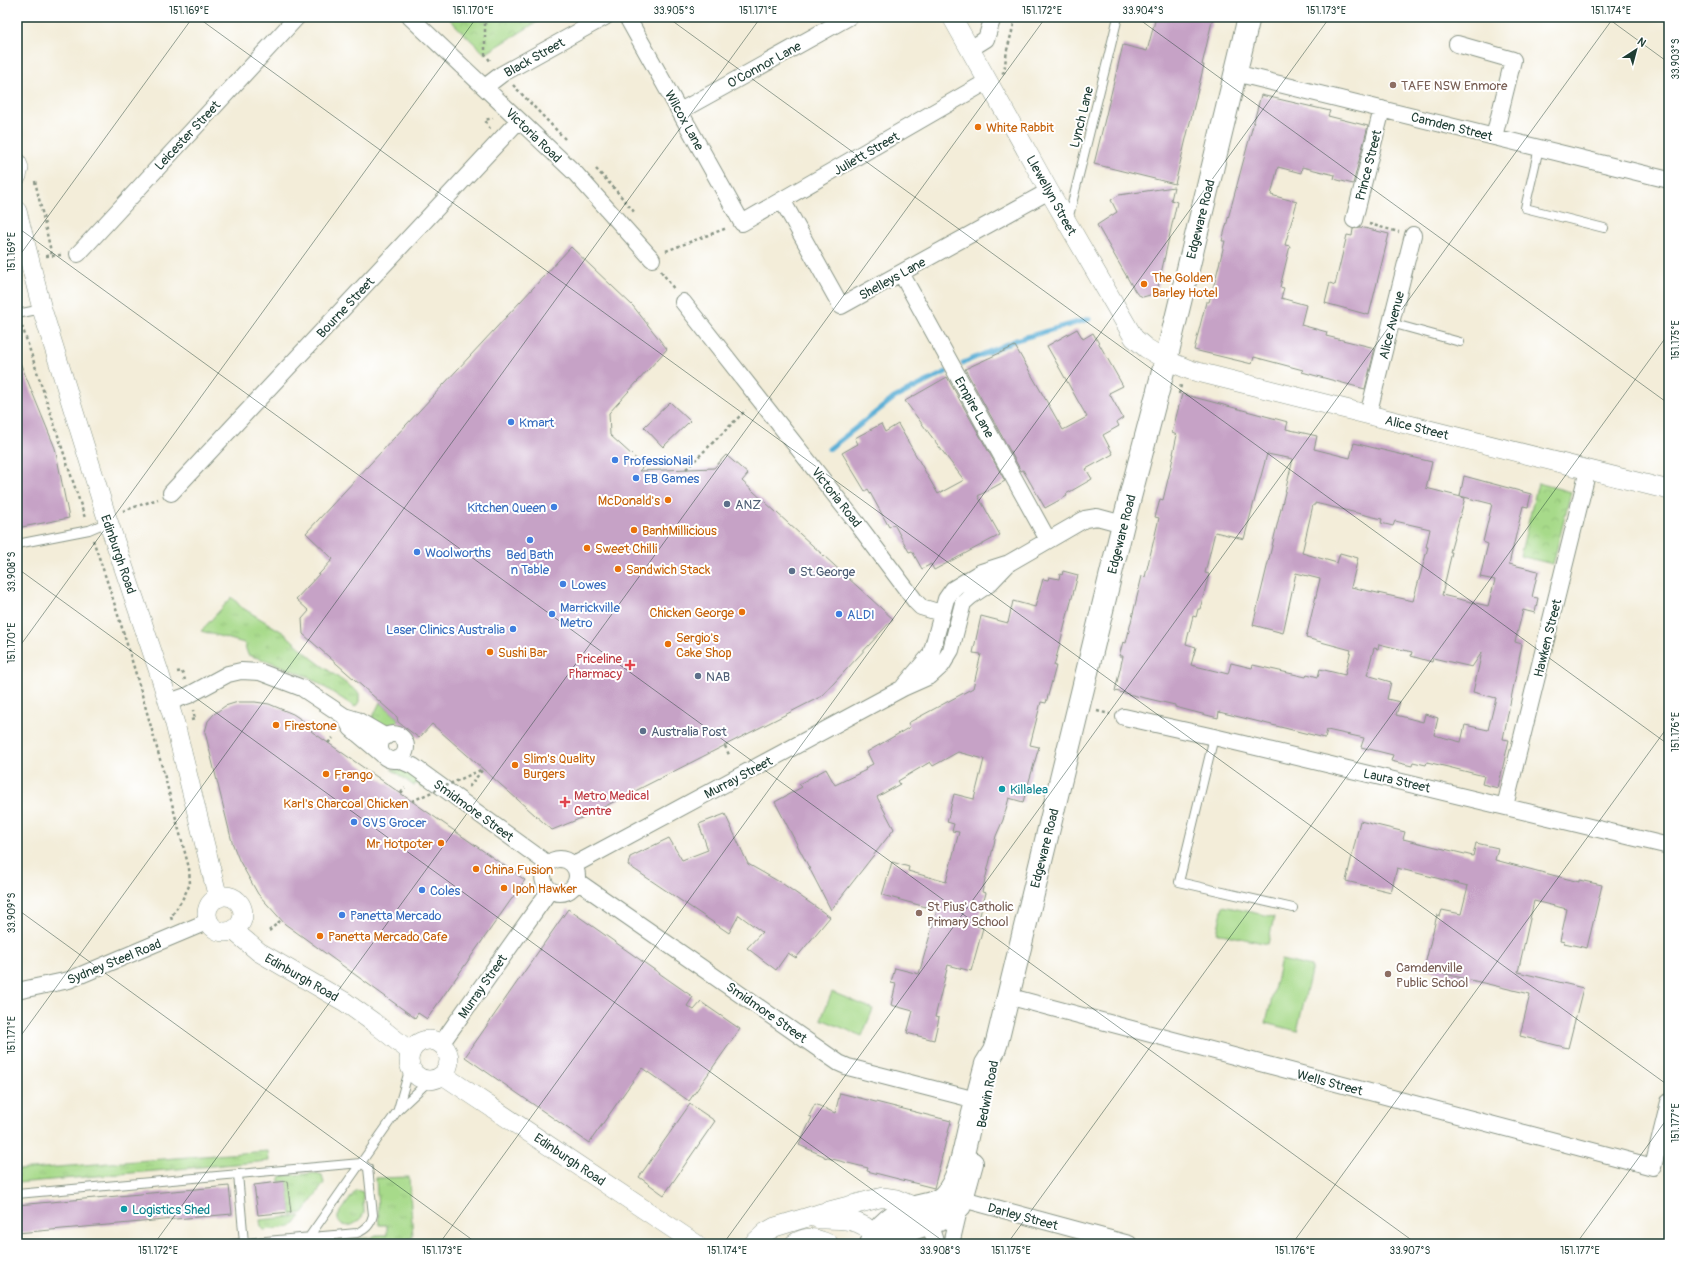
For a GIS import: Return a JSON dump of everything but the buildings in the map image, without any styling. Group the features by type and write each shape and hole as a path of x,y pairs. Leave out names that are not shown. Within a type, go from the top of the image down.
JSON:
{"main road":[{"name":"Edgeware Road","path":"994,1051 1123,524 1166,360 1249,17"},
{"name":"Bedwin Road","path":"879,1242 884,1223 894,1216 915,1207 938,1201 945,1195 956,1176 986,1064 994,1051"},
{"name":"Bedwin Road","path":"962,1202 995,1066 994,1051"},
{"path":"879,1242 942,1219 962,1202"}],"street":[{"name":"Leicester Street","path":"78,254 297,17"},
{"name":"Victoria Road","path":"410,17 576,174 652,259"},
{"name":"Black Street","path":"485,87 502,74 605,17"},
{"name":"Wilcox Lane","path":"627,17 742,223"},
{"name":"O'Connor Lane","path":"680,111 849,17"},
{"name":"Llewellyn Street","path":"952,17 1067,223 1134,338 1146,348 1166,360"},
{"path":"970,49 986,39 992,17"},
{"path":"1457,44 1513,60 1494,137"},
{"name":"Camden Street","path":"1235,73 1669,180"},
{"name":"Juliett Street","path":"742,223 988,81"},
{"name":"Prince Street","path":"1354,220 1382,109"},
{"name":"Bourne Street","path":"171,493 519,120"},
{"path":"17,163 18,168 26,177"},
{"name":"Shelleys Lane","path":"782,200 841,306 1049,191"},
{"name":"Edinburgh Road","path":"17,212 42,309 107,519 169,702 218,898"},
{"name":"Alice Avenue","path":"1368,415 1413,235"},
{"name":"Empire Lane","path":"901,274 1048,540"},
{"name":"Victoria Road","path":"683,302 856,522 916,602 921,606 941,613"},
{"name":"Alice Street","path":"1166,360 1190,370 1669,490"},
{"name":"Hawken Street","path":"1505,806 1588,470"},
{"path":"941,613 946,599 953,589 981,572 1009,563 1085,519 1097,517 1123,524"},
{"name":"Murray Street","path":"574,865 902,688 930,676 942,665 951,650 964,603 967,599 989,584 1009,563"},
{"name":"Murray Street","path":"902,688 931,654 941,613"},
{"name":"Smidmore Street","path":"169,702 189,695 228,674 241,671 260,672 302,688 344,716 357,720 386,736 398,736 404,742 405,746 403,754 389,757"},
{"name":"Smidmore Street","path":"344,716 351,728 389,757 413,766 548,864"},
{"name":"Laura Street","path":"1124,717 1214,737 1669,846"},
{"path":"386,736 381,742 380,746 389,757"},
{"path":"558,859 569,861 574,865 577,881 571,890 566,892 555,892 550,890 544,880 545,868 548,864 558,859"},
{"name":"Smidmore Street","path":"577,881 839,1063 848,1067 976,1100"},
{"name":"Murray Street","path":"441,1044 550,890"},
{"path":"230,897 240,904 242,910 241,922 233,930 228,932 216,930 209,922 208,910 214,900 218,898 230,897"},
{"name":"Sydney Steel Road","path":"17,991 69,980 209,922"},
{"name":"Edinburgh Road","path":"233,930 259,952 345,1002 373,1022 411,1060"},
{"name":"Wells Street","path":"1007,996 1653,1167 1669,1102"},
{"path":"428,1040 441,1044 445,1048 449,1058 449,1064 437,1078 418,1077 411,1060 415,1046 428,1040"},
{"name":"Edinburgh Road","path":"437,1078 696,1244"},
{"path":"753,1244 766,1232 776,1227 825,1212 883,1197 896,1198 915,1207"},
{"path":"951,1244 962,1202"},
{"name":"Darley Street","path":"962,1202 1129,1244"},
{"path":"799,1220 832,1219 863,1224 870,1230 879,1242"},
{"path":"929,1223 936,1244"},
{"path":"794,1244 802,1239 810,1237 829,1244"}],"lane":[{"name":"Lynch Lane","path":"1067,223 1118,17"},
{"path":"1539,148 1525,208 1604,228"},
{"path":"17,314 42,309"},
{"path":"1391,323 1460,342"},
{"path":"17,544 89,530 107,519"},
{"path":"1214,737 1179,882 1293,908"},
{"path":"398,1110 411,1060"},
{"path":"309,1237 398,1110 437,1078"},
{"path":"17,1194 361,1163 368,1168 372,1215 368,1226 364,1231 357,1233 232,1244"},
{"path":"238,1174 244,1243"}],"path":[{"path":"485,17 485,54"},
{"path":"1004,72 1007,50 1016,17"},
{"path":"26,177 52,256"},
{"path":"1354,220 1413,235"},
{"path":"683,302 652,259 666,251 742,223"},
{"path":"17,314 89,530 112,594 152,729 189,868 190,884 171,917 178,934"},
{"path":"1179,394 1182,385"},
{"path":"686,469 746,410"},
{"path":"107,519 171,493"},
{"path":"1079,707 1124,717"},
{"path":"328,743 333,738"},
{"path":"725,746 730,757"},
{"path":"412,801 483,769 469,787"},
{"path":"401,793 405,788"},
{"path":"269,931 281,920"},
{"path":"499,1244 526,1244"}],"green space":[{"path":"447,17 545,17 485,54"},
{"path":"1538,483 1571,492 1553,564 1520,556"},
{"path":"232,597 241,607 284,633 313,659 359,693 359,702 355,707 309,677 271,662 248,655 244,643 201,631"},
{"path":"380,702 397,717 398,722 391,728 385,730 371,721"},
{"path":"391,769 406,770 426,784 423,788 416,783 414,786"},
{"path":"1223,906 1274,917 1268,944 1217,933"},
{"path":"1281,960 1312,967 1297,1031 1266,1023"},
{"path":"832,992 873,1009 862,1036 821,1019"},
{"path":"268,1151 269,1161 17,1183 17,1170"},
{"path":"316,1173 322,1175 324,1183 303,1213 291,1215 287,1182 279,1182 281,1176"},
{"path":"409,1177 413,1237 396,1244 300,1244 327,1240 370,1238 376,1235 387,1235 387,1225 379,1225 376,1178"},
{"path":"356,1190 363,1192 364,1213 356,1223 352,1225 348,1226 341,1224 338,1220 338,1216"},
{"path":"301,1216 291,1227 264,1230 261,1227 260,1220"}],"waterway":[{"path":"963,363 1016,340 1089,319"},
{"path":"829,449 894,398 946,372"}],"place":[{"name":"TAFE NSW Enmore","path":"1393,85"},
{"name":"White Rabbit","path":"978,127"},
{"name":"The Golden Barley Hotel","path":"1144,284"},
{"name":"Kmart","path":"511,422"},
{"name":"ProfessioNail","path":"615,460"},
{"name":"EB Games","path":"636,478"},
{"name":"McDonald's","path":"668,500"},
{"name":"ANZ","path":"727,504"},
{"name":"Kitchen Queen","path":"554,507"},
{"name":"BanhMillicious","path":"634,530"},
{"name":"Bed Bath n Table","path":"530,540"},
{"name":"Sweet Chilli","path":"587,548"},
{"name":"Woolworths","path":"417,552"},
{"name":"Sandwich Stack","path":"618,569"},
{"name":"St.George","path":"792,571"},
{"name":"Lowes","path":"563,584"},
{"name":"Chicken George","path":"742,612"},
{"name":"Marrickville Metro","path":"552,614"},
{"name":"ALDI","path":"839,614"},
{"name":"Laser Clinics Australia","path":"513,629"},
{"name":"Sergio's Cake Shop","path":"668,644"},
{"name":"Sushi Bar","path":"490,652"},
{"name":"Priceline Pharmacy","path":"630,665"},
{"name":"NAB","path":"698,676"},
{"name":"Firestone","path":"276,725"},
{"name":"Australia Post","path":"643,731"},
{"name":"Slim's Quality Burgers","path":"515,765"},
{"name":"Frango","path":"326,774"},
{"name":"Karl's Charcoal Chicken","path":"346,789"},
{"name":"Killalea","path":"1002,789"},
{"name":"Metro Medical Centre","path":"565,802"},
{"name":"GVS Grocer","path":"354,822"},
{"name":"Mr Hotpoter","path":"441,843"},
{"name":"China Fusion","path":"476,869"},
{"name":"Ipoh Hawker","path":"504,888"},
{"name":"Coles","path":"422,890"},
{"name":"St Pius' Catholic Primary School","path":"919,913"},
{"name":"Panetta Mercado","path":"342,915"},
{"name":"Panetta Mercado Cafe","path":"320,936"},
{"name":"Camdenville Public School","path":"1388,974"},
{"name":"Logistics Shed","path":"124,1209"}]}
